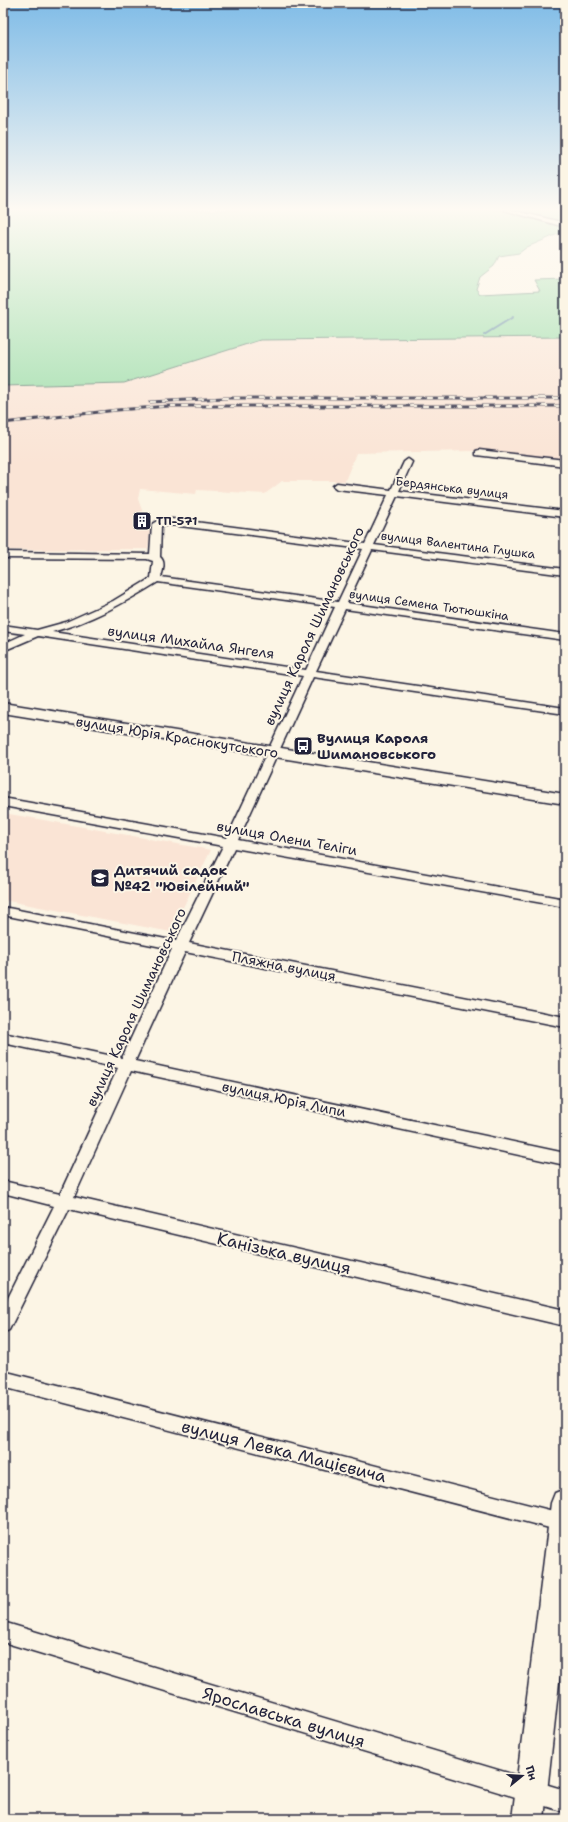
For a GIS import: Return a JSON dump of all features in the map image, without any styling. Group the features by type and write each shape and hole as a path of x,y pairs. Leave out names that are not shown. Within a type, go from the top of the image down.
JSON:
{"street":[{"path":"479,453 565,463"},
{"name":"вулиця Кароля Шимановського","path":"3,1325 64,1202 181,945 230,844 368,546 395,493 408,462"},
{"name":"Бердянська вулиця","path":"337,486 565,514"},
{"name":"вулиця Валентина Глушка","path":"155,558 157,524 172,522 565,572"},
{"path":"3,555 138,556 155,558 158,560 159,565 156,579 117,603 70,624 37,633 3,648"},
{"name":"вулиця Семена Тютюшкіна","path":"156,579 565,638"},
{"name":"вулиця Михайла Янгеля","path":"3,628 565,711"},
{"name":"вулиця Юрія Краснокутського","path":"3,708 565,800"},
{"name":"вулиця Олени Теліги","path":"3,802 565,903"},
{"name":"Пляжна вулиця","path":"3,911 565,1022"},
{"name":"вулиця Юрія Липи","path":"3,1038 565,1159"},
{"name":"Канізька вулиця","path":"3,1187 565,1318"},
{"name":"вулиця Левка Мацієвича","path":"3,1379 564,1516"},
{"path":"529,1805 564,1516"},
{"name":"Ярославська вулиця","path":"3,1632 529,1805 565,1802"}],"shaded area":[{"path":"565,337 565,461 477,451 356,453 345,481 282,481 265,494 197,490 196,494 140,489 138,499 150,533 148,549 3,550 3,386 124,383 260,340"},
{"name":"Дитячий садок №42 \"Ювілейний\"","path":"3,813 211,850 171,932 3,900"}],"green space":[{"path":"3,295 565,295 565,337 260,340 124,383 3,386"}],"waterway":[{"path":"484,335 513,317"}],"railway":[{"path":"150,402 224,398 565,398"},
{"path":"3,423 117,410 169,406 565,406"}],"place":[{"name":"ТП-571","path":"142,521"},
{"name":"Вулиця Кароля Шимановського","path":"303,746"},
{"name":"Дитячий садок №42 \"Ювілейний\"","path":"100,878"}]}
